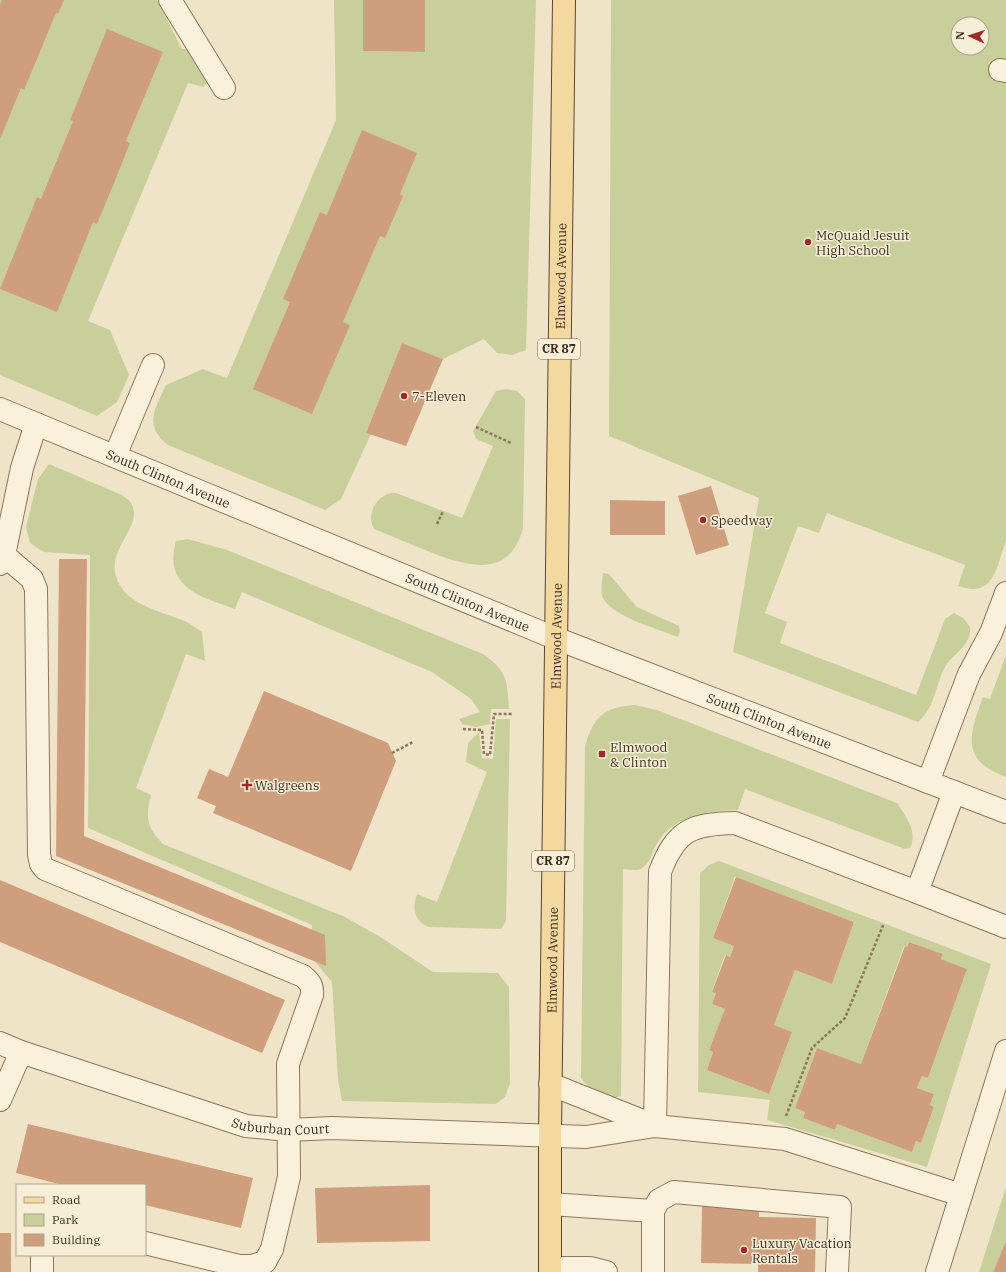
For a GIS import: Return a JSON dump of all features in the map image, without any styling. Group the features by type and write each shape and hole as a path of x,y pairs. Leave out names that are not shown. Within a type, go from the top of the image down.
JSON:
{"main road":[{"name":"Elmwood Avenue","path":"550,1270 550,1084 564,0"}],"street":[{"path":"170,0 224,88"},
{"path":"115,456 153,365"},
{"name":"South Clinton Avenue","path":"0,408 555,638 1006,812"},
{"path":"36,424 22,468 2,559 32,579 36,590 39,855 41,864 45,869 303,976 310,982 313,988 312,995 288,1064 289,1177 272,1249 265,1262 252,1266 239,1266 146,1243"},
{"path":"928,782 969,674 991,633 1006,593"},
{"path":"916,892 954,792"},
{"path":"655,1126 660,872 669,850 686,832 708,824 735,823 1006,928"},
{"name":"Suburban Court","path":"0,1043 21,1052 246,1126 288,1130 332,1128 586,1137 655,1126"},
{"path":"936,1272 1006,1051"},
{"path":"0,1100 21,1052"},
{"path":"550,1084 655,1126 785,1139 961,1195"},
{"path":"653,1272 653,1211 659,1200 674,1192 840,1207 837,1272"},
{"path":"550,1204 653,1211"},
{"path":"42,1256 42,1272"},
{"path":"550,1270 590,1268 606,1272"}],"path":[{"path":"476,427 511,443"},
{"path":"437,524 443,511"},
{"path":"463,729 482,730 484,754 490,755 494,714 512,714"},
{"path":"392,753 413,742"},
{"path":"785,1118 812,1048 845,1018 884,923"}],"green space":[{"path":"0,0 157,0 182,49 197,49 213,69 204,87 188,83 88,321 110,330 129,375 117,402 97,416 0,375"},
{"path":"334,0 363,0 363,51 424,52 425,0 536,0 526,350 512,355 497,353 484,339 443,359 402,343 366,433 371,434 341,499 325,510 168,445 160,438 153,424 155,409 166,385 203,369 227,378 336,120"},
{"name":"McQuaid Jesuit High School","path":"611,0 1006,0 1006,541 996,571 986,585 979,588 970,589 958,586 965,565 827,513 819,533 798,526 765,613 787,622 780,643 916,695 945,619 954,613 963,618 970,627 968,639 961,649 948,662 928,710 918,722 733,652 759,498 609,436"},
{"path":"506,389 517,391 525,399 523,528 516,545 507,556 496,563 483,565 469,564 440,556 374,529 371,516 375,505 384,496 396,493 462,518 493,446 476,439 473,431 496,391"},
{"path":"49,464 122,495 131,503 134,513 132,523 117,554 115,565 116,578 124,591 130,597 153,610 187,622 202,632 205,661 186,654 136,788 151,795 148,816 151,827 158,838 163,844 343,916 379,936 433,972 498,973 509,987 510,1083 505,1097 496,1104 342,1101 338,1080 332,982 310,956 312,925 88,828 90,555 44,552 30,543 26,527 38,479"},
{"path":"188,539 227,550 483,654 497,666 505,677 508,691 509,709 491,709 490,724 476,727 462,724 459,719 480,712 471,699 432,672 242,592 235,609 209,600 188,588 180,580 175,569 173,557 176,541"},
{"path":"603,573 609,574 637,607 679,626 680,631 678,637 626,617 608,605 603,598 602,593"},
{"path":"1006,655 1006,777 991,770 981,763 975,754 972,745 972,735 974,723 983,697 990,699"},
{"path":"635,705 657,710 897,803 910,824 913,836 910,848 905,849 745,789 738,810 702,814 681,821 671,827 656,845 649,861 644,867 637,870 623,869 621,1096 610,1097 604,1096 593,1090 581,1078 585,746 592,727 602,715 615,708"},
{"path":"496,719 510,719 506,921 501,929 429,927 417,918 415,899 417,894 437,902 487,772 466,762 468,743 479,732 482,758 493,759"},
{"path":"719,861 991,964 927,1167 767,1120 770,1100 698,1092 700,873 709,865","holes":["735,877 854,922 832,984 795,970 774,1025 792,1032 769,1094 707,1070 713,1052 709,1050 725,1009 712,1004 716,993 712,991 725,955 730,957 734,946 713,938","909,942 943,954 941,959 967,969 928,1078 922,1076 917,1088 934,1094 930,1105 934,1107 921,1143 916,1141 912,1152 837,1124 835,1130 803,1118 805,1112 795,1108 817,1048 861,1064 904,946 907,947"]},
{"path":"1006,1187 1006,1241 993,1272 979,1272"}],"building":[{"path":"2,0 64,0 58,14 56,13 24,90 21,88 0,139 0,5"},
{"path":"363,0 425,0 425,52 363,51"},
{"path":"107,29 163,52 126,141 130,143 114,183 97,224 93,222 57,312 0,289 37,197 41,199 73,121 70,120"},
{"path":"362,130 417,153 400,194 403,196 385,238 380,236 343,322 350,325 312,414 253,389 290,302 283,299 320,212 327,215"},
{"name":"7-Eleven","path":"402,343 443,359 406,446 366,433"},
{"name":"Speedway","path":"711,486 729,545 696,555 678,496"},
{"path":"610,500 665,501 665,535 610,535"},
{"path":"59,559 87,559 84,836 325,935 326,966 56,856"},
{"name":"Walgreens","path":"264,691 388,743 396,761 351,871 213,813 216,806 197,798 209,769 228,777"},
{"path":"736,877 854,922 832,984 795,970 774,1025 792,1032 769,1094 707,1070 713,1052 709,1050 725,1009 712,1004 716,993 712,992 726,955 730,957 734,946 713,938"},
{"path":"0,880 285,1000 262,1053 0,942"},
{"path":"909,942 943,954 941,959 967,969 928,1078 922,1076 917,1088 934,1094 930,1105 934,1107 921,1143 916,1141 912,1152 837,1124 835,1130 803,1118 805,1112 795,1108 817,1048 861,1064 905,946 907,947"},
{"path":"28,1124 253,1178 241,1228 146,1205 146,1184 59,1184 16,1173"},
{"path":"430,1185 430,1241 317,1243 315,1188"},
{"path":"702,1206 759,1207 759,1217 816,1218 815,1272 758,1272 758,1264 701,1263"},
{"path":"0,1233 11,1233 11,1272 0,1272"},
{"path":"1006,1241 1006,1272 993,1272"}],"place":[{"name":"McQuaid Jesuit High School","path":"808,242"},
{"name":"7-Eleven","path":"404,396"},
{"name":"Speedway","path":"703,520"},
{"name":"Elmwood & Clinton","path":"602,754"},
{"name":"Walgreens","path":"247,785"},
{"name":"Luxury Vacation Rentals","path":"744,1250"}]}
